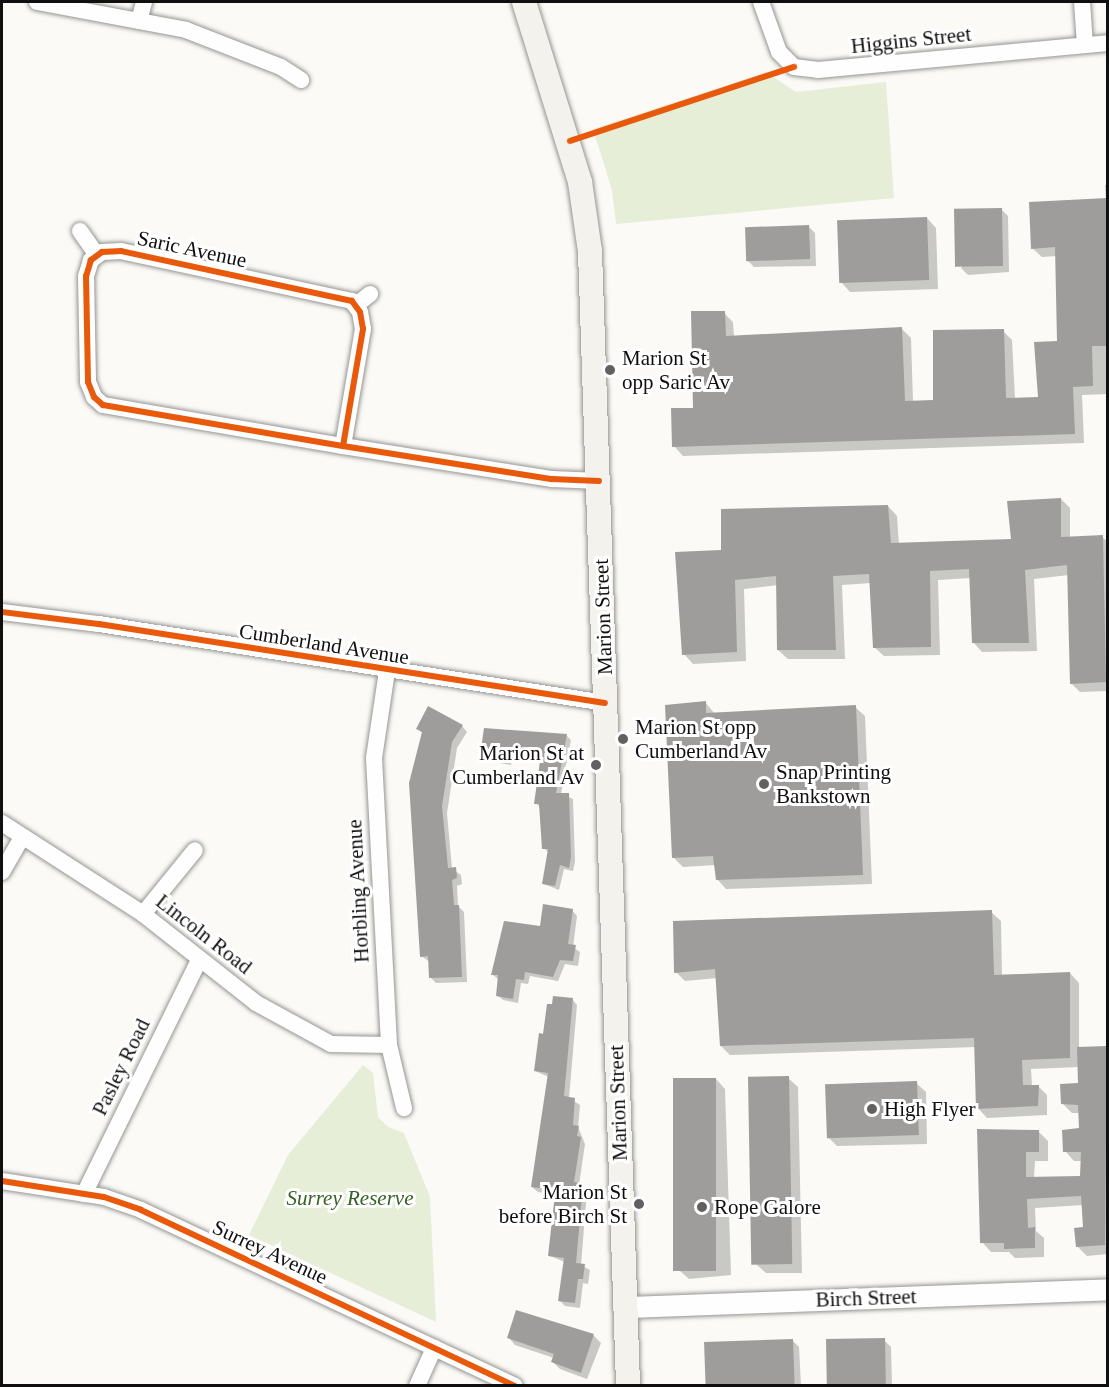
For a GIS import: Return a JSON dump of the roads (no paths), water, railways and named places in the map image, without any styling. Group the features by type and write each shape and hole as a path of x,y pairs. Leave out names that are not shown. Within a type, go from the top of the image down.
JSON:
{"main road":[{"name":"Marion Street","path":"524,2 570,141 584,203 590,251 628,1386"}],"street":[{"path":"37,2 186,30 280,68 301,81"},
{"path":"139,21 144,2"},
{"name":"Higgins Street","path":"761,2 779,52 794,67 818,70 1107,43"},
{"path":"1082,2 1085,45"},
{"path":"80,231 97,255 87,267 86,276 88,382 91,407 111,408 552,479 598,481"},
{"name":"Saric Avenue","path":"97,255 121,251 343,297 356,305"},
{"path":"343,446 363,329 356,305 370,294"},
{"name":"Cumberland Avenue","path":"2,612 99,624 387,671 605,703"},
{"name":"Horbling Avenue","path":"387,671 374,758 389,1045 404,1108"},
{"name":"Lincoln Road","path":"2,823 143,914 256,1003 331,1044 389,1045"},
{"path":"2,872 22,838"},
{"path":"143,914 195,850"},
{"name":"Pasley Road","path":"84,1194 199,960"},
{"name":"Surrey Avenue","path":"2,1181 84,1194 141,1210 515,1386"},
{"name":"Birch Street","path":"625,1307 1107,1289"},
{"path":"417,1386 434,1348"}],"place":[{"name":"Marion St opp Saric Av","path":"610,370"},
{"name":"Marion St opp Cumberland Av","path":"623,739"},
{"name":"Marion St at Cumberland Av","path":"596,765"},
{"name":"Snap Printing Bankstown","path":"764,784"},
{"name":"High Flyer","path":"872,1109"},
{"name":"Marion St before Birch St","path":"639,1204"},
{"name":"Rope Galore","path":"702,1207"}],"park label":[{"name":"Surrey Reserve","path":"350,1198"}]}
